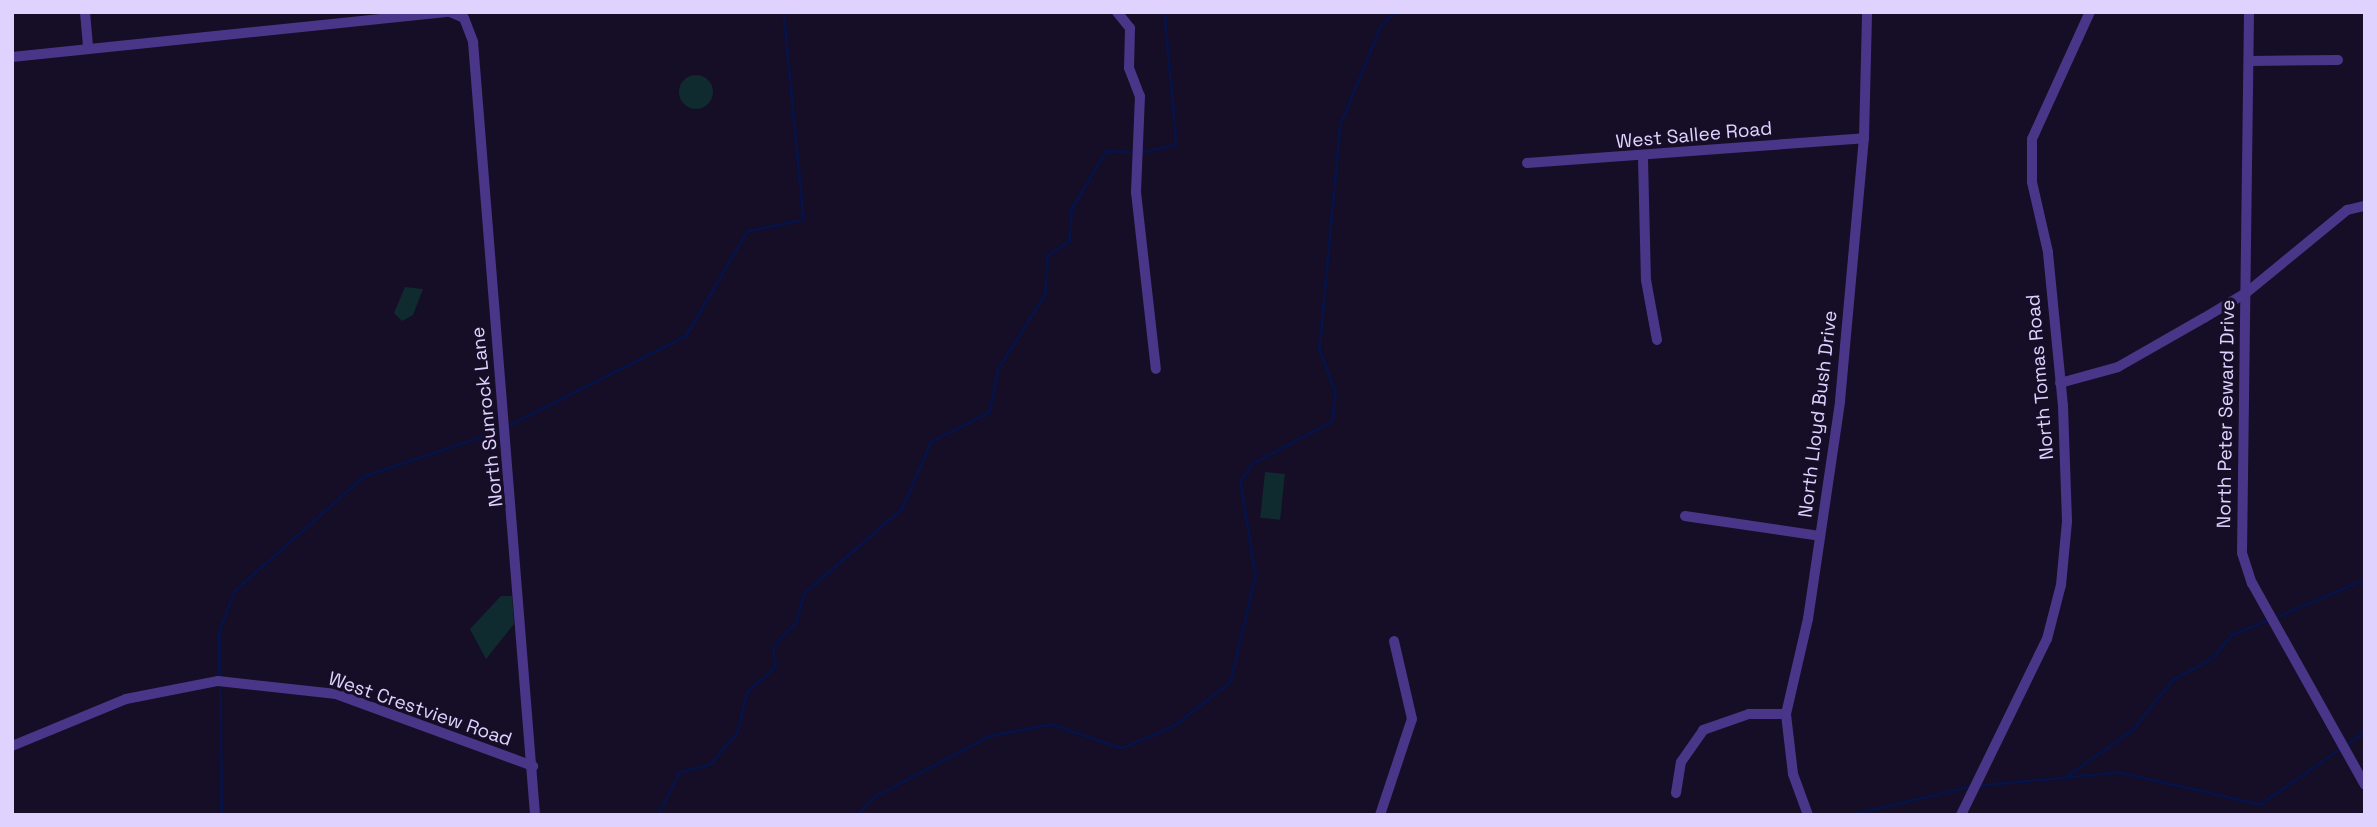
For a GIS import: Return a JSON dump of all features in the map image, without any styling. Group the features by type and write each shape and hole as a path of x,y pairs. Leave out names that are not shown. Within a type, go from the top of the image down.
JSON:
{"street":[{"path":"85,12 88,49"},
{"path":"12,57 449,12"},
{"name":"North Sunrock Lane","path":"449,12 464,18 473,42 535,815"},
{"path":"1117,12 1130,28 1129,68 1140,96 1136,192 1156,369"},
{"name":"North Lloyd Bush Drive","path":"1808,815 1793,775 1786,714 1820,536 1864,138 1867,12"},
{"name":"North Tomas Road","path":"1961,815 2047,639 2061,585 2067,521 2060,383 2048,252 2032,182 2032,139 2090,12"},
{"name":"North Peter Seward Drive","path":"2249,12 2242,553 2252,583 2365,785"},
{"path":"2249,61 2338,60"},
{"name":"West Sallee Road","path":"1527,163 1643,159 1864,138"},
{"path":"1643,159 1646,280 1657,340"},
{"path":"2060,383 2118,367 2246,293 2347,211 2365,206"},
{"path":"1685,516 1820,536"},
{"path":"1380,815 1412,719 1394,641"},
{"name":"West Crestview Road","path":"12,746 126,699 218,681 335,694 533,766"},
{"path":"1676,793 1681,762 1703,730 1749,714 1786,714"}],"green space":[{"path":"696,75 708,80 713,92 708,104 696,109 684,104 679,92 684,80"},
{"path":"405,287 423,289 413,315 402,321 394,313"},
{"path":"1265,472 1285,474 1280,520 1260,518"},
{"path":"501,596 512,596 514,624 486,659 470,629"}],"waterway":[{"path":"507,426 686,335 747,231 803,219 783,12"},
{"path":"1142,152 1176,144 1164,12"},
{"path":"856,815 877,795 991,735 1052,724 1121,748 1173,726 1230,682 1255,575 1240,481 1253,463 1332,421 1335,392 1319,349 1340,124 1381,25 1394,12"},
{"path":"658,814 679,772 710,764 737,732 747,692 775,667 773,646 796,622 804,593 902,508 931,441 989,412 998,368 1045,294 1047,255 1069,241 1071,209 1106,151 1136,152"},
{"path":"219,679 219,632 234,591 364,476 501,430"},
{"path":"2274,618 2365,579"},
{"path":"2064,778 2133,729 2172,680 2212,658 2232,634 2268,620"},
{"path":"215,815 221,813 220,686"},
{"path":"2347,744 2365,731"},
{"path":"1981,785 2119,772 2260,804 2341,748"},
{"path":"1849,815 1971,786"}]}
